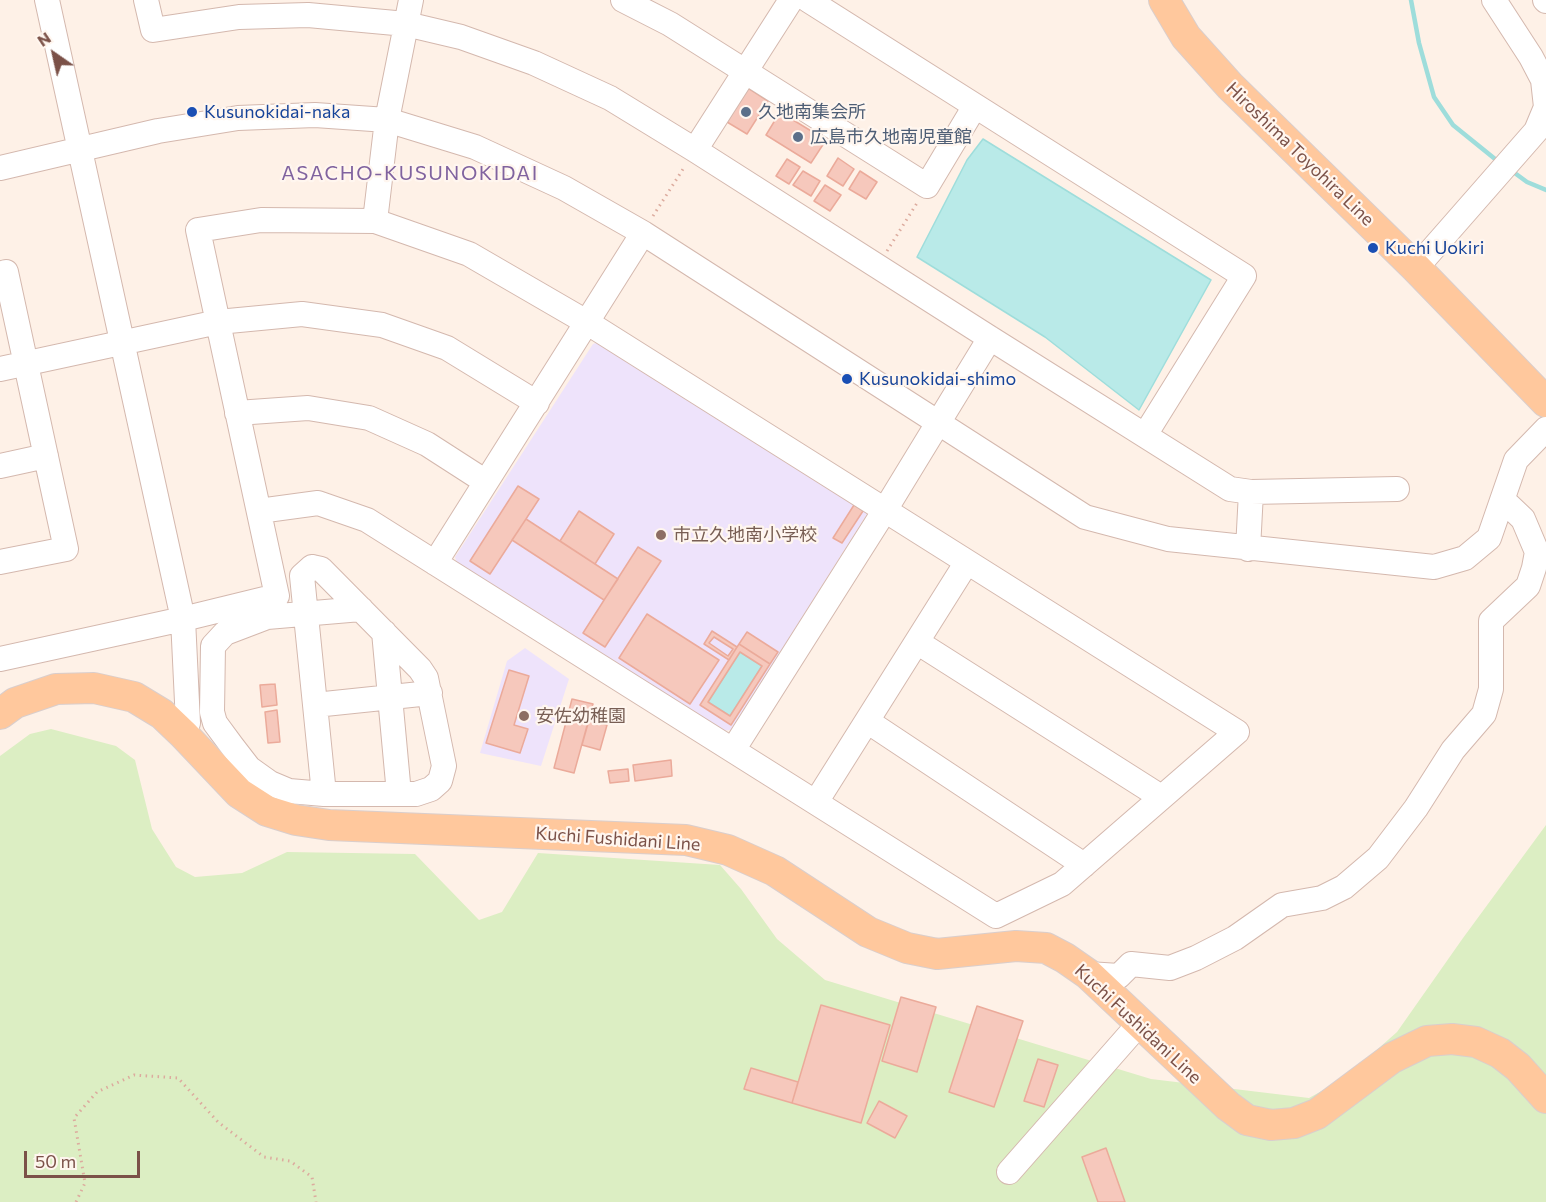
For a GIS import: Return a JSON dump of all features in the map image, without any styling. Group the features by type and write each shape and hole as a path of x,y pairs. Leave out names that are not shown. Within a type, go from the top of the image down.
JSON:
{"main road":[{"name":"Hiroshima Toyohira Line","path":"1164,0 1186,37 1230,86 1416,268 1546,402"},
{"name":"Kuchi Fushidani Line","path":"0,714 15,703 56,689 94,688 134,697 162,714 239,793 267,811 296,820 328,825 686,840 728,850 775,871 868,932 907,948 937,954 1016,946 1046,948 1065,957 1088,974 1228,1106 1247,1120 1271,1125 1294,1123 1317,1114 1392,1058 1427,1041 1452,1039 1476,1042 1500,1053 1518,1067 1546,1098"}],"street":[{"path":"47,0 183,619 188,723 184,735"},
{"path":"146,0 153,30 239,17 308,15 406,24 461,37 534,63 610,98 692,154 1230,489 1251,492 1397,489"},
{"path":"375,221 387,120 411,0"},
{"path":"623,0 670,24 927,186 975,106"},
{"path":"692,154 791,0"},
{"path":"807,0 1244,276 1145,435"},
{"path":"1416,268 1536,131 1546,107 1543,80 1494,0"},
{"path":"0,168 158,131 238,118 315,115 387,120 475,147 645,229 938,424 1085,517 1168,539 1434,567 1465,558 1489,538 1516,460 1546,429"},
{"path":"0,659 277,596 198,230 261,220 375,221 469,254 588,322 1237,732 1062,884 996,916 367,520 318,503 259,511"},
{"path":"435,563 645,229"},
{"path":"0,274 6,272 66,549 0,562"},
{"path":"0,369 218,322 302,314 382,325 447,348 537,403"},
{"path":"733,750 885,510 990,338"},
{"path":"237,413 308,408 369,418 427,444 486,482"},
{"path":"0,466 46,456"},
{"path":"1248,549 1251,492"},
{"path":"1088,974 1119,976 1131,964 1170,968 1196,958 1235,938 1282,905 1322,898 1344,887 1378,858 1416,808 1453,750 1484,714 1491,689 1491,621 1528,586 1536,552 1522,519 1503,501"},
{"path":"816,802 967,562"},
{"path":"324,794 306,614 302,576 312,567 321,569 361,609 384,632 420,669 426,678 430,693 444,766 440,781 430,789 416,794 324,794 289,791 270,783 249,768 215,723 212,712 213,646 225,633 267,617 306,614 361,609"},
{"path":"384,632 399,794"},
{"path":"917,642 1161,797"},
{"path":"315,705 430,693"},
{"path":"867,721 1084,865"},
{"path":"1009,1172 1139,1024"}],"path":[{"path":"645,229 692,154"},
{"path":"882,260 917,202"},
{"path":"76,1202 85,1184 74,1118 97,1092 135,1075 178,1078 218,1122 264,1157 290,1161 312,1177 316,1202"}],"shaded area":[{"name":"市立久地南小学校","path":"602,341 867,507 867,514 731,730 718,731 458,567 455,557 593,344"},
{"name":"安佐幼稚園","path":"525,648 569,679 541,766 480,753 507,661"}],"green space":[{"path":"51,729 116,746 135,760 152,829 176,867 195,877 242,873 287,852 415,854 479,920 502,912 538,853 720,865 741,889 777,939 825,980 1151,1079 1309,1098 1345,1078 1397,1032 1546,825 1546,1202 0,1202 0,756 30,734"}],"water":[{"path":"983,139 1211,280 1139,410 1045,337 917,257 967,160"},
{"path":"740,652 762,666 730,716 708,702"}],"building":[{"path":"748,88 768,101 747,134 727,122"},
{"path":"780,112 826,140 811,163 766,135"},
{"path":"838,158 854,169 843,186 827,176"},
{"path":"787,159 800,167 789,184 776,176"},
{"path":"803,171 820,181 811,196 793,185"},
{"path":"860,171 877,182 866,199 849,189"},
{"path":"825,185 841,195 830,211 814,201"},
{"path":"518,486 539,499 490,574 470,561"},
{"path":"854,505 863,511 842,543 833,538"},
{"path":"579,511 614,534 595,564 560,541"},
{"path":"526,519 618,579 604,600 512,540"},
{"path":"638,547 661,561 605,647 583,633"},
{"path":"647,614 719,660 690,704 619,658"},
{"path":"712,631 737,647 729,660 704,644","holes":["714,637 733,649 728,656 709,643"]},
{"path":"747,632 778,652 770,664 739,644"},
{"path":"739,644 770,664 731,725 700,705","holes":["740,652 762,666 730,716 708,702"]},
{"path":"509,670 529,676 514,725 528,729 520,753 486,743"},
{"path":"275,684 277,705 262,707 260,685"},
{"path":"572,699 593,704 574,773 554,768"},
{"path":"277,710 280,742 268,743 265,712"},
{"path":"589,720 607,725 600,750 582,745"},
{"path":"671,760 672,776 635,781 633,765"},
{"path":"628,769 629,781 610,783 608,771"},
{"path":"901,997 936,1007 917,1072 882,1061"},
{"path":"821,1005 890,1025 861,1123 792,1103"},
{"path":"977,1006 1023,1021 994,1107 949,1092"},
{"path":"1038,1059 1058,1065 1044,1107 1024,1101"},
{"path":"751,1068 798,1082 792,1103 744,1089"},
{"path":"879,1101 907,1116 895,1138 867,1123"},
{"path":"1106,1148 1125,1202 1098,1202 1082,1157"}],"waterway":[{"path":"1411,0 1419,43 1434,97 1453,125 1500,163"},
{"path":"1512,171 1527,182 1546,190"}],"place":[{"name":"Kusunokidai-naka","path":"192,112"},
{"name":"久地南集会所","path":"746,112"},
{"name":"広島市久地南児童館","path":"798,137"},
{"name":"Kuchi Uokiri","path":"1373,248"},
{"name":"Kusunokidai-shimo","path":"847,379"},
{"name":"市立久地南小学校","path":"661,535"},
{"name":"安佐幼稚園","path":"524,716"}],"district":[{"name":"ASACHO-KUSUNOKIDAI","path":"410,173"}]}
